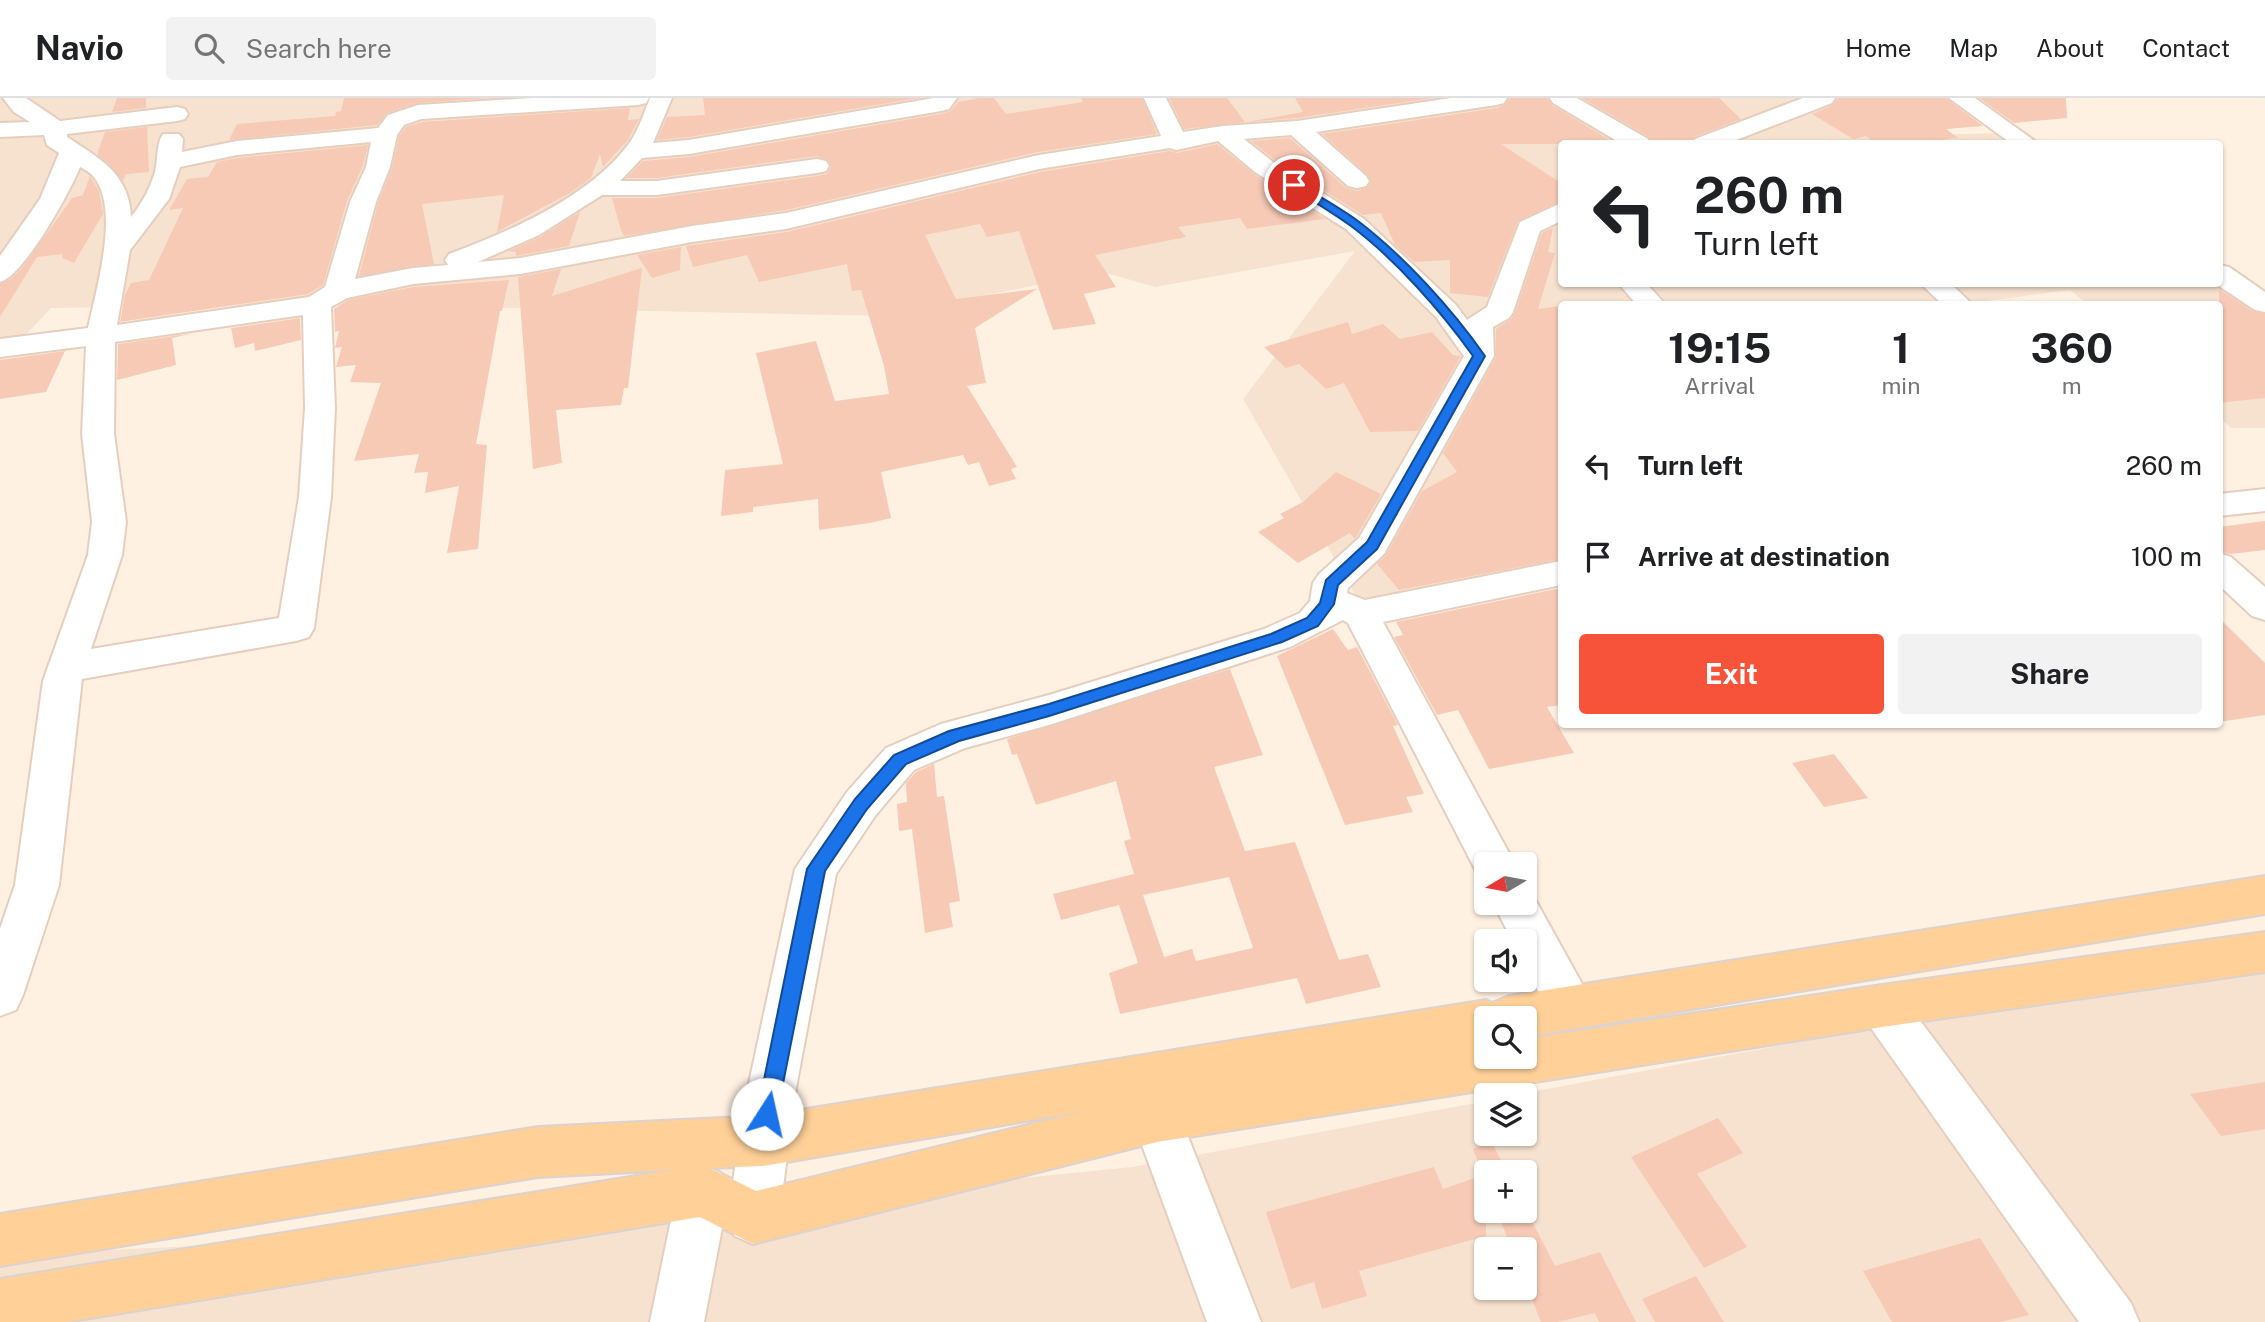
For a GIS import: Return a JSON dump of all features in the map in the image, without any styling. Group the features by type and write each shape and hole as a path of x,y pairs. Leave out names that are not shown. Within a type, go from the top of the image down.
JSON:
{"main road":[{"path":"1537,1013 2265,895"},
{"path":"0,1306 73,1308 703,1191 754,1217 1157,1118 1882,1006 2265,952"},
{"path":"0,1240 538,1153 763,1141 1474,1024"}],"street":[{"path":"0,995 37,885 62,681 105,555 109,522 98,434 101,336 117,249 118,203 104,172 13,98"},
{"path":"68,667 296,628 315,497 328,297 378,167 385,134 396,120 418,112 638,98"},
{"path":"0,348 101,336 328,297 413,276 487,250 597,188 635,150 656,114 661,98"},
{"path":"635,150 689,147 941,104 946,98"},
{"path":"1155,98 1176,143"},
{"path":"413,276 520,266 692,233 786,221 1039,162 1176,143 1223,133 1297,128 1496,98"},
{"path":"1561,98 1633,140"},
{"path":"1761,98 1787,112"},
{"path":"1720,140 1765,129 1787,112 1824,98"},
{"path":"1960,98 2022,140"},
{"path":"0,274 27,239 69,168 63,140 91,103"},
{"path":"0,130 63,140 181,106"},
{"path":"117,249 145,219 158,200 170,162 171,134 181,106"},
{"path":"1297,128 1357,181"},
{"path":"1223,133 1264,167 1355,224 1446,311 1479,356"},
{"path":"170,162 237,148 385,134"},
{"path":"597,188 657,188 817,166"},
{"path":"754,1217 763,1141 816,869 861,804 900,760 955,735 1049,710 1277,638 1313,622 1327,604 1331,583 1372,545 1479,356 1479,323 1499,312 1528,227 1558,214"},
{"path":"2223,276 2265,304"},
{"path":"1615,287 1626,301"},
{"path":"1636,287 1648,301"},
{"path":"1938,287 1955,301"},
{"path":"2223,505 2265,500"},
{"path":"2223,569 2265,607"},
{"path":"1361,614 1558,574"},
{"path":"1321,614 1346,606 1361,614 1488,852"},
{"path":"1521,915 1571,1008"},
{"path":"1882,1006 2112,1322"},
{"path":"1157,1118 1234,1322"},
{"path":"677,1322 703,1191"}],"shaded area":[{"path":"0,98 1867,98 1919,135 2005,133 2016,140 1558,140 1558,287 2222,287 2265,316 2265,428 2231,428 2223,421 2223,301 2083,301 2070,290 1987,301 1558,301 1558,581 1368,617 1243,399 1355,251 1155,287 1110,274 1090,274 885,316 317,304 51,308 0,363"},
{"path":"2265,955 2265,1322 0,1322 0,1255 476,1233 1132,1167 1474,1103 1474,1146 1537,1146 1537,1091"}],"building":[{"path":"117,98 146,98 146,108 112,112"},
{"path":"344,98 489,98 417,103 387,113 377,125 229,140 237,124 335,116 336,112 341,111"},
{"path":"703,98 918,98 689,137 657,140 667,117 705,115"},
{"path":"994,98 1006,114 1083,102 1081,98 1142,98 1157,134 1038,152 786,210 624,236 621,230 612,198 657,198 817,176 827,174 831,167 828,160 817,156 657,178 626,178 643,161 689,157 941,114 951,111 958,102"},
{"path":"1169,98 1227,98 1245,122 1184,129"},
{"path":"1295,98 1433,98 1297,118 1247,122 1303,112"},
{"path":"1510,98 1547,98 1552,105 1609,140 1558,140 1558,144 1501,144 1558,181 1558,202 1518,221 1488,297 1450,293 1450,260 1414,262 1395,245 1381,213 1363,215 1275,160 1251,141 1290,138 1346,188 1358,191 1368,187 1371,182 1368,175 1322,134 1497,108 1506,104"},
{"path":"1582,98 1719,98 1741,119 1692,140 1651,140"},
{"path":"1838,98 1946,98 1983,126 1946,129 1958,138 1945,140 1870,140 1866,136 1853,139 1812,114 1833,105"},
{"path":"1979,98 2066,98 2067,118 2014,123"},
{"path":"630,108 628,120 639,119 628,140 603,167 600,154 591,178 570,193 497,232 504,195 422,204 434,264 359,276 399,136 406,127 422,122"},
{"path":"147,127 149,172 126,174 123,180 97,154 105,132"},
{"path":"1217,144 1254,174 1325,219 1247,229 1240,218 1178,227 1186,237 1095,255 1116,287 1084,294 1096,324 1053,330 1019,231 987,237 980,224 925,235 956,299 1037,289 975,328 986,383 967,386 1017,467 1011,469 1016,479 989,486 979,462 968,465 963,455 881,472 891,518 819,530 818,499 753,507 753,512 721,516 725,470 783,464 756,353 816,341 835,401 889,394 884,366 861,290 852,291 847,264 759,282 747,255 693,267 686,246 787,232 1040,172 1170,151 1177,153"},
{"path":"368,145 363,166 347,201 323,285 308,294 120,322 125,295 131,283 149,280 183,208 169,210 187,179 208,177 217,162 237,158"},
{"path":"90,176 99,191 103,214 74,263 62,258 63,254 37,257 0,317 0,284 12,278 23,267 72,198 83,195"},
{"path":"580,212 569,246 516,256 516,252 509,251 540,237"},
{"path":"1553,228 1548,252 1555,253 1538,309 1558,306 1558,560 1399,590 1377,564 1386,555 1422,491 1457,472 1443,453 1496,357 1496,329 1510,320 1515,313 1542,233"},
{"path":"681,247 680,270 652,278 637,255"},
{"path":"642,268 628,388 624,388 621,405 556,410 562,463 533,469 518,277 561,269 552,296"},
{"path":"509,280 500,311 476,444 487,445 478,549 447,553 459,486 425,493 428,472 414,473 419,454 354,461 381,383 350,382 356,365 336,367 342,347 335,348 339,331 335,332 334,309 348,300 413,287"},
{"path":"2219,289 2254,312 2265,314 2265,398 2223,403 2223,301 2219,301"},
{"path":"300,318 301,340 255,351 254,343 235,348 231,328"},
{"path":"1348,322 1352,334 1383,324 1400,339 1432,332 1453,355 1461,356 1418,431 1370,432 1344,383 1326,389 1299,364 1286,368 1264,347"},
{"path":"194,333 172,338 176,365 117,380 118,344"},
{"path":"65,351 46,392 0,399 0,360"},
{"path":"1336,472 1381,494 1355,539 1350,533 1298,563 1258,532 1284,518 1280,514 1303,502"},
{"path":"2265,521 2265,550 2231,554 2223,552 2223,526"},
{"path":"1558,589 1558,705 1547,707 1574,753 1489,769 1458,710 1437,715 1394,637 1403,635 1396,622"},
{"path":"2223,622 2265,663 2265,715 2223,721"},
{"path":"1333,629 1348,650 1357,647 1398,725 1393,726 1424,794 1406,797 1413,812 1345,825 1277,656"},
{"path":"1230,669 1263,755 1214,767 1245,851 1295,842 1339,960 1368,954 1381,987 1306,1004 1297,978 1120,1014 1109,973 1138,963 1119,905 1061,920 1053,894 1134,874 1124,841 1131,839 1116,781 1036,805 1017,754 1012,755 1007,739","holes":["1229,877 1253,948 1196,961 1192,949 1164,957 1143,895"]},
{"path":"1834,754 1868,798 1824,807 1792,763"},
{"path":"934,764 937,797 944,796 960,901 949,903 953,927 925,933 912,829 899,831 897,804 907,802 906,783 916,772"},
{"path":"2265,1082 2265,1129 2221,1136 2190,1094"},
{"path":"1718,1118 1743,1153 1697,1174 1747,1247 1704,1268 1631,1157"},
{"path":"1494,1146 1501,1160 1477,1160 1473,1149"},
{"path":"1434,1167 1443,1189 1474,1178 1474,1223 1486,1223 1486,1236 1474,1237 1474,1239 1359,1271 1367,1296 1322,1309 1314,1282 1291,1289 1266,1212"},
{"path":"1502,1223 1533,1223 1555,1266 1600,1252 1636,1322 1599,1322 1595,1313 1557,1322 1541,1322 1532,1300 1537,1300 1537,1237 1507,1237"},
{"path":"1980,1238 2029,1315 2000,1322 1892,1322 1863,1271"},
{"path":"1696,1276 1724,1322 1655,1322 1642,1299"}],"route":[{"path":"767,1114 816,869 861,804 900,760 955,735 1049,710 1277,638 1313,622 1327,604 1331,583 1372,545 1426,451 1479,356 1446,311 1375,242 1355,224 1294,185"}]}
